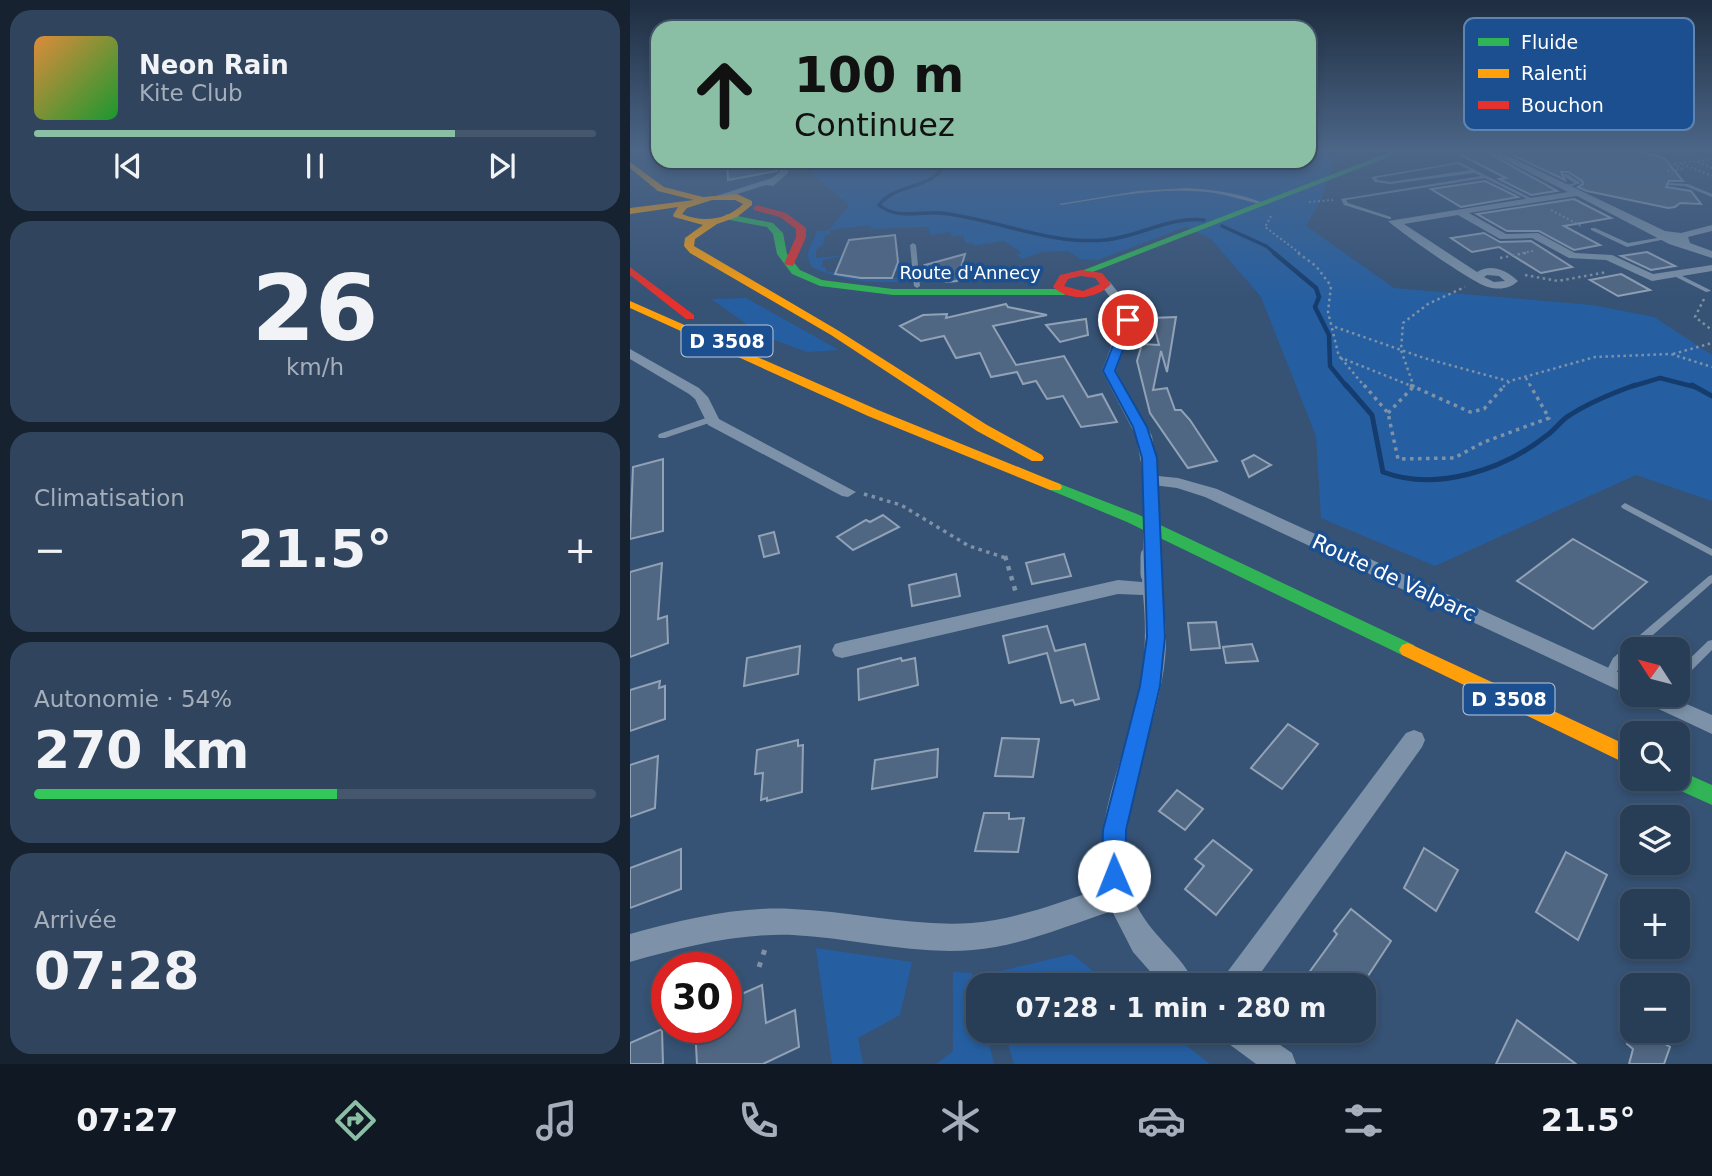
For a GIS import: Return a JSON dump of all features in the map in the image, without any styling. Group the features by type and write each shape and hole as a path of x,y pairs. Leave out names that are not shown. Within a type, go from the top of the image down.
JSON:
{"main road":[{"path":"630,213 696,201"},
{"path":"679,218 677,212 696,201"},
{"path":"735,201 778,213 797,224 801,237 789,264"},
{"path":"1061,286 1081,273 1140,253 1271,201"},
{"path":"748,204 690,238 689,246 693,251 835,333 982,428 1198,548"},
{"path":"630,213 694,221 721,219 770,225 778,233 782,254 789,264"},
{"path":"1061,286 1087,294 1140,253"},
{"name":"Route d'Annecy","path":"789,264 806,278 820,283 876,290 1061,286"},
{"name":"D 3508","path":"630,270 680,310 722,338 834,396 1043,480 1198,548 1620,752"},
{"path":"1081,273 1105,281"},
{"name":"Route d'Annecy","path":"876,290 917,286 1061,286"},
{"path":"630,304 834,396"},
{"path":"1690,785 1712,795"}],"street":[{"path":"748,204 752,201"},
{"path":"1392,220 1532,201"},
{"path":"1594,201 1663,237 1681,239 1712,255"},
{"path":"1460,212 1504,237 1532,235 1576,257 1608,257 1655,279 1712,268"},
{"path":"1392,220 1479,279 1506,285 1512,281 1500,273 1481,272 1479,279"},
{"path":"1681,239 1712,228"},
{"path":"1105,281 1128,311 1128,320 1109,371 1144,436 1151,480 1155,660 1114,830 1112,856 1118,896 1135,934 1170,973"},
{"path":"1087,294 1121,303"},
{"path":"630,353 694,391 705,404 709,420 848,492"},
{"name":"Route de Valparc","path":"1151,480 1178,483 1212,493 1620,683"},
{"path":"842,650 1121,586 1152,582"},
{"path":"1676,707 1712,725"},
{"path":"1244,973 1415,740"},
{"path":"630,948 705,931 774,922 934,936 975,936 1038,922 1118,896"},
{"path":"1252,1043 1281,1064"}],"lane":[{"path":"1061,204 1088,201"},
{"path":"1262,201 1268,202"},
{"path":"1344,201 1346,204 1392,220"},
{"path":"1593,229 1627,246 1663,237"},
{"path":"913,245 917,286"},
{"path":"1676,275 1708,292"},
{"path":"662,436 709,420"},
{"path":"1625,506 1712,553"},
{"path":"1608,678 1616,661 1712,578"},
{"path":"1690,666 1712,645"}],"path":[{"path":"1538,201 1593,229"},
{"path":"1268,202 1280,207 1269,218 1265,227 1315,267 1331,286 1326,308 1335,327 1339,357 1388,413 1398,459 1454,458 1484,442 1549,418 1526,378"},
{"path":"1556,247 1495,260 1500,273 1560,281 1630,268"},
{"path":"1415,386 1401,350 1403,323 1415,313 1479,279"},
{"path":"1708,292 1695,317 1712,330"},
{"path":"1335,327 1401,350 1510,381"},
{"path":"1339,357 1415,386 1469,413 1483,411 1493,403 1501,386 1510,381 1595,357 1671,354 1712,344"},
{"path":"1671,354 1712,367"},
{"path":"1388,413 1415,386"},
{"path":"848,492 877,495 986,555 1006,556 1021,608"}],"shaded area":[{"path":"844,201 1321,201 1306,226 1394,288 1592,305 1654,317 1712,355 1712,501 1636,475 1435,566 1321,518 1316,436 1261,297 1211,239 1186,227 1098,260 1080,259 1069,251 1043,252 1022,259 1016,255 1022,253 1004,241 974,246 972,243 965,243 963,235 952,237 950,232 930,235 928,227 871,229 870,225 830,230 830,234 825,235 823,245 816,250 816,258 847,255 823,260 822,267 826,267 826,271 861,278 903,278 904,273 908,273 909,281 872,282 847,279 824,272 812,267 809,262 809,249 817,231 829,230 849,205"},
{"path":"746,298 839,350 807,352 764,336 711,299"},
{"path":"816,948 912,962 900,1015 858,1038 863,1064 832,1064"},
{"path":"1072,954 1096,973 992,973"},
{"path":"953,972 972,973 966,973 966,1043 989,1043 994,1064 936,1064 953,1051"},
{"path":"1008,1043 1183,1043 1210,1064 1014,1064"}],"building":[{"path":"1450,201 1497,201 1461,207"},
{"path":"1577,201 1611,218 1564,226 1600,245 1574,250 1539,231 1507,231 1477,214"},
{"path":"1633,201 1698,201 1701,204 1680,203 1668,208"},
{"path":"1484,233 1500,242 1531,241 1572,267 1541,273 1499,247 1472,252 1451,238"},
{"path":"895,235 898,262 892,278 861,278 835,274 849,240"},
{"path":"1647,252 1675,266 1651,270 1621,256"},
{"path":"965,254 957,281 946,282 925,265"},
{"path":"1621,274 1650,290 1618,296 1590,280"},
{"path":"1006,304 1008,307 1047,315 993,326 1016,365 1064,356 1088,397 1102,394 1117,422 1081,427 1063,396 1047,399 1036,381 1023,384 1017,372 991,377 980,353 956,358 944,336 921,341 900,326 923,315 947,314 946,318"},
{"path":"1176,317 1167,372 1161,351 1153,390 1167,388 1175,410 1181,410 1190,420 1217,461 1188,468 1150,413 1137,361 1142,344 1159,345 1152,318"},
{"path":"1086,319 1088,335 1060,342 1046,325"},
{"path":"1254,455 1271,465 1249,477 1242,461"},
{"path":"663,459 663,531 630,539 633,467"},
{"path":"883,515 899,527 853,550 837,537 866,520 870,522"},
{"path":"774,532 779,553 764,557 759,536"},
{"path":"1573,539 1647,582 1593,629 1517,581"},
{"path":"1064,554 1071,576 1032,584 1026,563"},
{"path":"662,563 658,619 667,616 668,643 630,657 630,572"},
{"path":"956,574 960,596 912,606 909,585"},
{"path":"1216,622 1220,648 1191,650 1188,623"},
{"path":"1047,626 1055,651 1085,644 1099,699 1075,705 1073,700 1061,703 1047,653 1009,663 1003,636"},
{"path":"1252,644 1258,661 1226,663 1223,647"},
{"path":"800,646 798,674 744,686 747,658"},
{"path":"901,658 902,661 915,658 918,685 859,700 858,669"},
{"path":"660,681 659,688 665,686 665,719 630,731 630,690"},
{"path":"1288,724 1318,744 1282,789 1251,768"},
{"path":"1002,738 1039,739 1033,777 995,776"},
{"path":"798,740 798,746 803,745 802,792 767,801 767,798 761,800 763,773 755,774 757,750"},
{"path":"938,749 937,777 872,789 875,760"},
{"path":"658,756 655,808 630,817 630,765"},
{"path":"1177,790 1203,809 1185,830 1159,811"},
{"path":"984,813 1009,813 1009,819 1024,818 1018,852 975,851"},
{"path":"1213,840 1252,870 1216,915 1185,889 1204,866 1195,859"},
{"path":"1424,848 1458,870 1436,911 1404,888"},
{"path":"681,849 681,889 630,908 630,868"},
{"path":"1566,852 1607,875 1578,940 1536,912"},
{"path":"1351,909 1391,941 1370,973 1309,973 1337,934 1334,931"},
{"path":"762,985 766,1023 795,1010 799,1047 763,1064 697,1064 696,1043 742,1043 742,994"},
{"path":"1517,1020 1576,1064 1496,1064"},
{"path":"651,1034 651,1043 662,1043 663,1064 630,1064 630,1043"},
{"path":"1663,1043 1670,1047 1664,1064 1629,1064 1633,1049 1627,1044"}],"waterway":[{"path":"883,201 879,205 893,212 962,216 1043,235 1084,241 1117,238 1179,221 1204,220"},
{"path":"1222,226 1266,246 1276,254"},
{"path":"1274,253 1316,288 1319,297 1315,307 1329,335 1330,366 1347,387"},
{"path":"1630,387 1660,378 1695,387"},
{"path":"1346,385 1372,415 1383,472 1403,478 1425,480 1468,474 1510,459 1546,436 1578,410 1635,385"},
{"path":"1692,385 1712,396"}],"traffic: fast":[{"path":"1081,273 1270,201"},
{"path":"727,217 770,225 778,233 782,254 796,272 820,283 893,292 1064,292"},
{"path":"1055,487 1132,518 1408,650"},
{"path":"1690,785 1712,795"}],"traffic: slow":[{"path":"700,201 684,206 677,215 705,222 725,219 749,203 744,201"},
{"path":"630,211 691,203"},
{"path":"716,220 690,238 689,246 693,251 835,333 982,428 1037,458"},
{"path":"630,304 873,413 1055,487"},
{"path":"1408,650 1620,752"}],"traffic: jam":[{"path":"757,208 783,215 801,228 801,237 789,264"},
{"path":"630,270 690,317"},
{"path":"1081,273 1098,275 1106,284 1083,294 1070,293 1058,287 1064,277 1081,273"}],"route":[{"path":"1114,876 1114,830 1150,686 1156,637 1151,574 1150,458 1135,416 1109,371 1128,320"}]}
